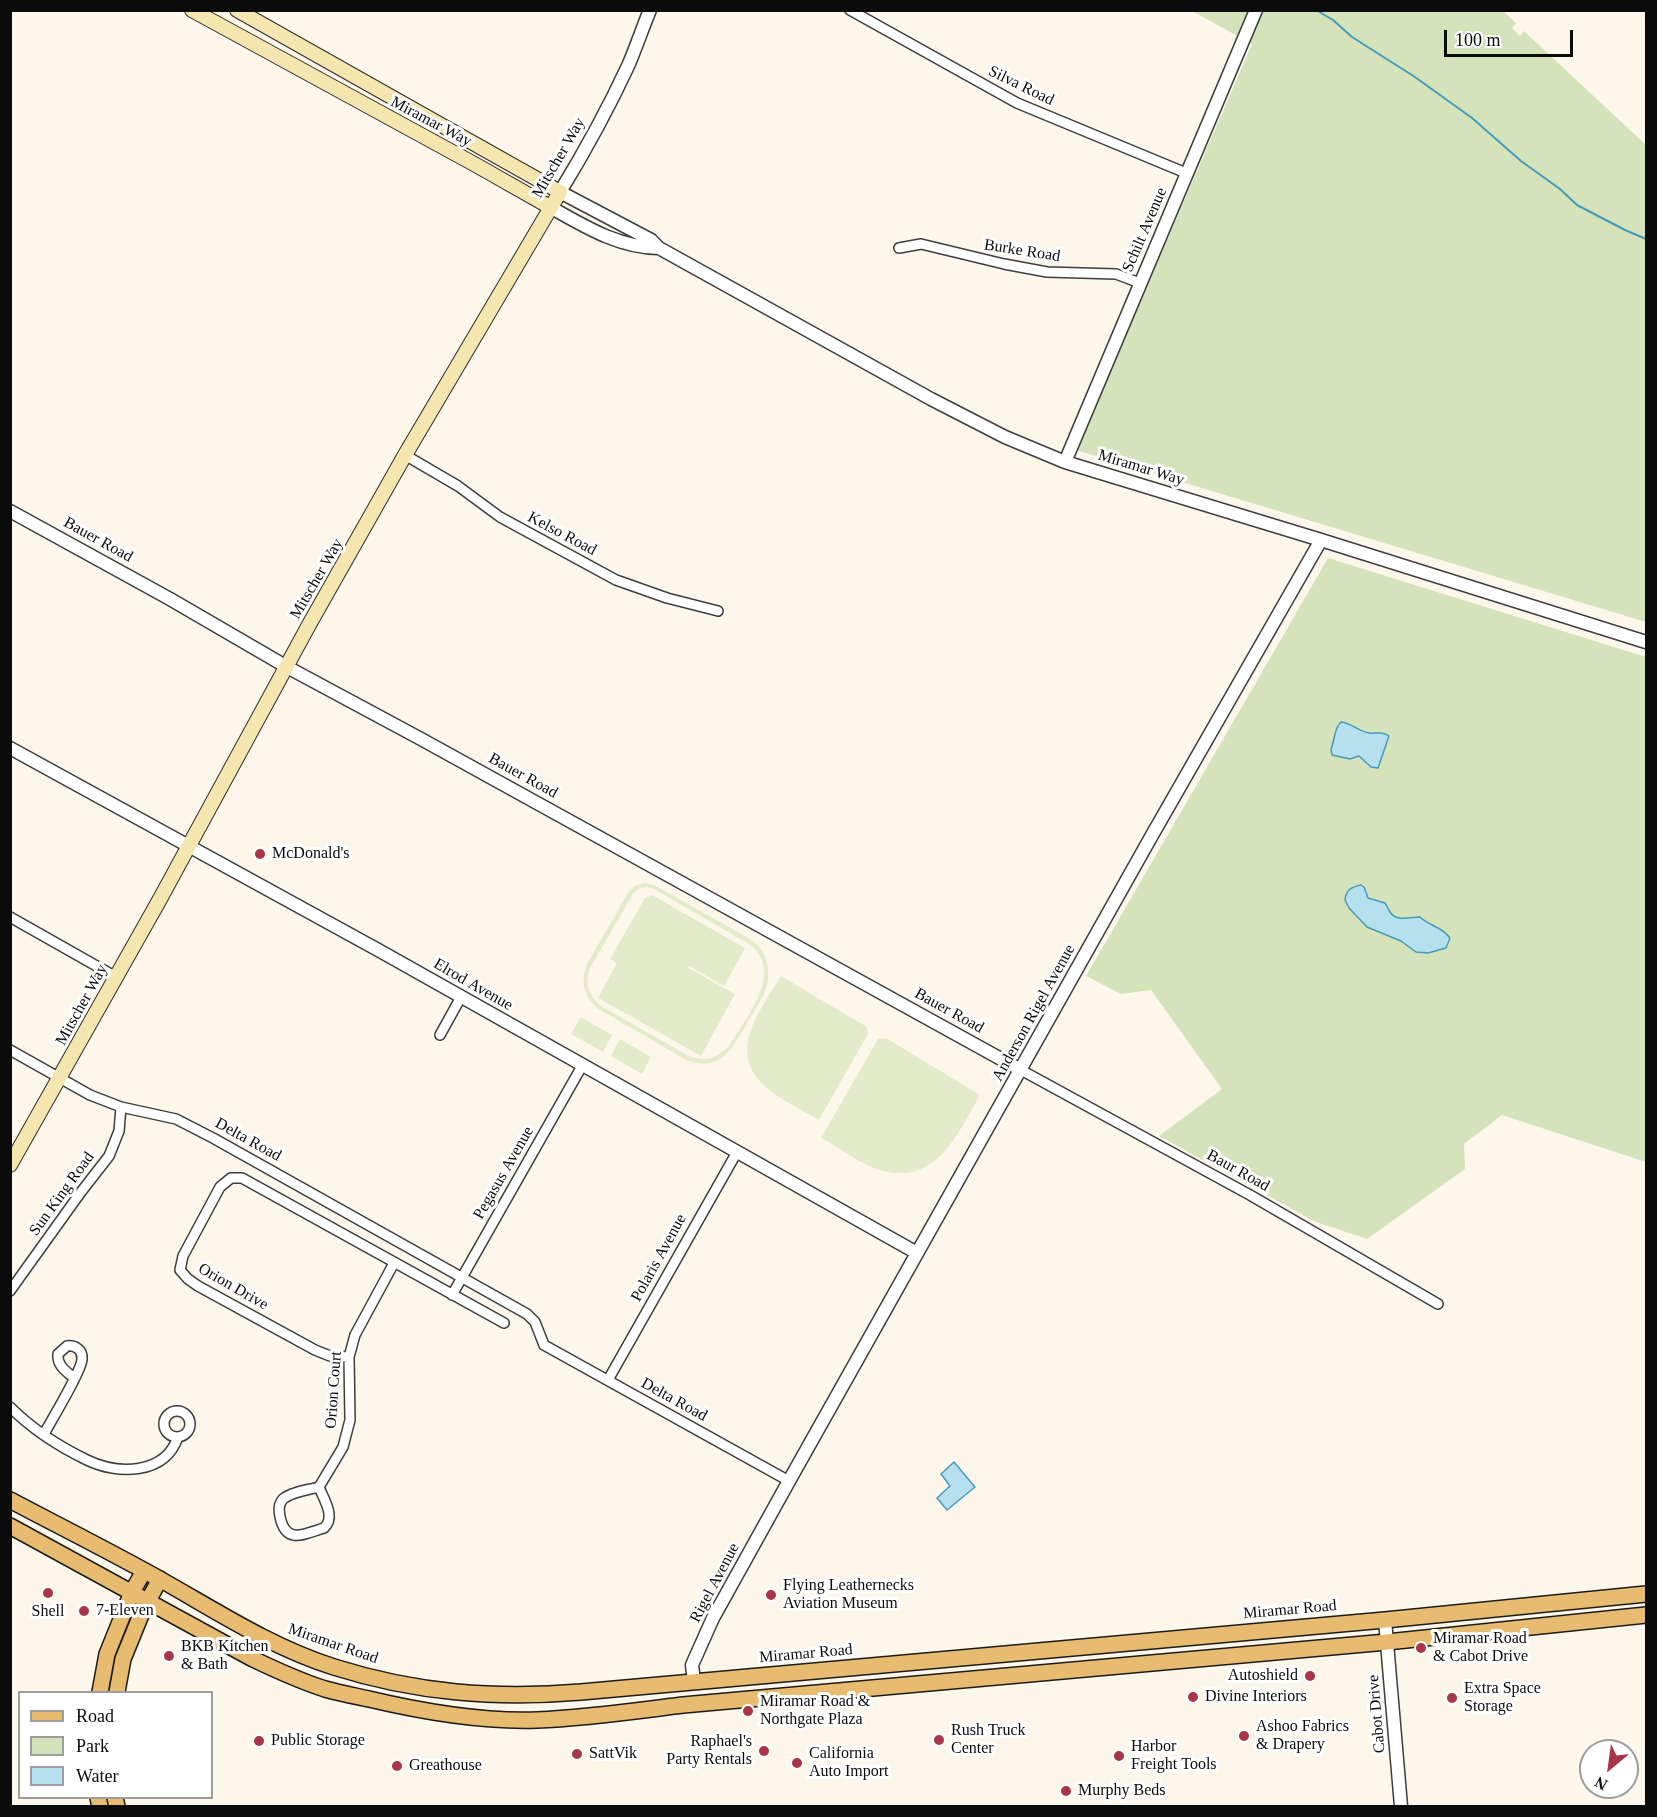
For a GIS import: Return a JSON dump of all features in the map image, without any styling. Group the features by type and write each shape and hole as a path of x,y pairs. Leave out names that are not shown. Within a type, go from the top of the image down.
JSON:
{"main road":[{"name":"Miramar Way","path":"192,10 550,207"},
{"name":"Miramar Way","path":"237,10 560,192"},
{"name":"Mitscher Way","path":"10,1165 405,455 560,192"},
{"name":"Miramar Road","path":"10,1500 144,1570 263,1638 295,1653 333,1667 394,1683 482,1695 536,1696 1385,1620 1647,1594"},
{"path":"10,1526 253,1659 326,1689 434,1714 535,1720 1647,1616"},
{"path":"100,1691 106,1654 132,1592 144,1570"},
{"path":"117,1691 123,1659 160,1580"}],"street":[{"name":"Mitscher Way","path":"560,192 579,161 620,82 650,10"},
{"name":"Silva Road","path":"850,10 1017,103 1186,174"},
{"name":"Schilt Avenue","path":"1065,462 1256,10"},
{"name":"Miramar Way","path":"560,192 651,240 659,248 931,399 1005,437 1065,462 1647,642"},
{"name":"Miramar Way","path":"550,207 602,236 647,248 659,248"},
{"name":"Burke Road","path":"899,248 921,244 1004,264 1056,272 1116,274 1140,283"},
{"name":"Kelso Road","path":"405,455 458,486 500,517 616,580 667,598 717,610"},
{"name":"Bauer Road","path":"10,511 286,667 427,742 1021,1070"},
{"name":"Anderson Rigel Avenue","path":"777,1503 1321,540"},
{"name":"Elrod Avenue","path":"12,752 188,845 917,1253"},
{"path":"10,917 116,977"},
{"path":"440,1035 461,997"},
{"name":"Delta Road","path":"10,1050 90,1095 121,1107 176,1119 527,1314 535,1322 544,1345 789,1481"},
{"name":"Pegasus Avenue","path":"452,1295 582,1066"},
{"name":"Baur Road","path":"1021,1070 1250,1195 1438,1304"},
{"name":"Sun King Road","path":"10,1292 109,1156 119,1131 121,1107"},
{"name":"Polaris Avenue","path":"608,1380 737,1152"},
{"name":"Orion Drive","path":"349,1357 330,1356 315,1350 198,1286 180,1270 183,1256 220,1187 231,1178 242,1178 394,1263"},
{"path":"394,1263 504,1323"},
{"name":"Orion Court","path":"319,1487 343,1447 350,1420 349,1357 355,1335 394,1263"},
{"path":"44,1434 74,1378"},
{"path":"10,1407 25,1422 88,1461 128,1470 147,1467 164,1459 178,1437"},
{"path":"319,1487 330,1516 329,1522 324,1528 297,1536 288,1533 282,1526 280,1504 288,1496 319,1487"},
{"name":"Rigel Avenue","path":"694,1682 692,1665 714,1618 777,1503"},
{"name":"Cabot Drive","path":"1385,1620 1401,1806"}],"green space":[{"path":"1192,11 1503,11 1516,23 1512,28 1520,36 1524,31 1646,145 1646,622 1076,450 1252,44"},
{"path":"1328,558 1646,657 1646,1162 1502,1115 1464,1144 1465,1169 1367,1239 1316,1222 1159,1136 1222,1089 1151,990 1121,994 1086,976"},
{"path":"645,883 656,886 752,940 762,951 768,972 764,994 734,1044 728,1052 715,1061 697,1063 686,1060 597,1008 586,994 584,978 586,966 628,893 635,886","holes":["647,887 749,944 759,955 764,967 763,981 753,1009 729,1046 711,1058 700,1059 689,1056 601,1006 593,998 589,989 590,968 633,894 638,889"]},
{"path":"652,895 745,948 724,986 689,966 687,967 735,994 701,1056 598,998 617,963 610,959 645,898"},
{"path":"781,976 867,1027 868,1034 819,1120 767,1088 755,1075 749,1061 747,1046 750,1032"},
{"path":"581,1017 612,1035 603,1052 571,1034"},
{"path":"886,1038 980,1095 962,1127 941,1156 928,1166 912,1172 895,1173 874,1168 821,1138 878,1039"},
{"path":"620,1039 651,1057 642,1074 611,1056"}],"water":[{"path":"1341,722 1365,732 1382,733 1389,736 1378,768 1371,767 1359,756 1350,759 1332,755 1331,749"},
{"path":"1361,885 1368,898 1385,903 1396,917 1420,917 1444,931 1450,938 1446,948 1428,953 1416,952 1401,941 1367,927 1349,908 1345,900 1350,890"},
{"path":"954,1462 975,1487 947,1510 937,1498 950,1486 941,1474"}],"waterway":[{"path":"1316,10 1472,118 1521,161 1560,189 1577,205 1646,239"}],"place":[{"name":"McDonald's","path":"260,854"},
{"name":"Shell","path":"48,1593"},
{"name":"Flying Leathernecks Aviation Museum","path":"771,1595"},
{"name":"7-Eleven","path":"84,1611"},
{"name":"Miramar Road & Cabot Drive","path":"1421,1648"},
{"name":"BKB Kitchen & Bath","path":"169,1656"},
{"name":"Autoshield","path":"1310,1676"},
{"name":"Divine Interiors","path":"1193,1697"},
{"name":"Extra Space Storage","path":"1452,1698"},
{"name":"Miramar Road & Northgate Plaza","path":"748,1711"},
{"name":"Ashoo Fabrics & Drapery","path":"1244,1736"},
{"name":"Rush Truck Center","path":"939,1740"},
{"name":"Public Storage","path":"259,1741"},
{"name":"Raphael's Party Rentals","path":"764,1751"},
{"name":"SattVik","path":"577,1754"},
{"name":"Harbor Freight Tools","path":"1119,1756"},
{"name":"California Auto Import","path":"797,1763"},
{"name":"Greathouse","path":"397,1766"},
{"name":"Murphy Beds","path":"1066,1791"}]}
